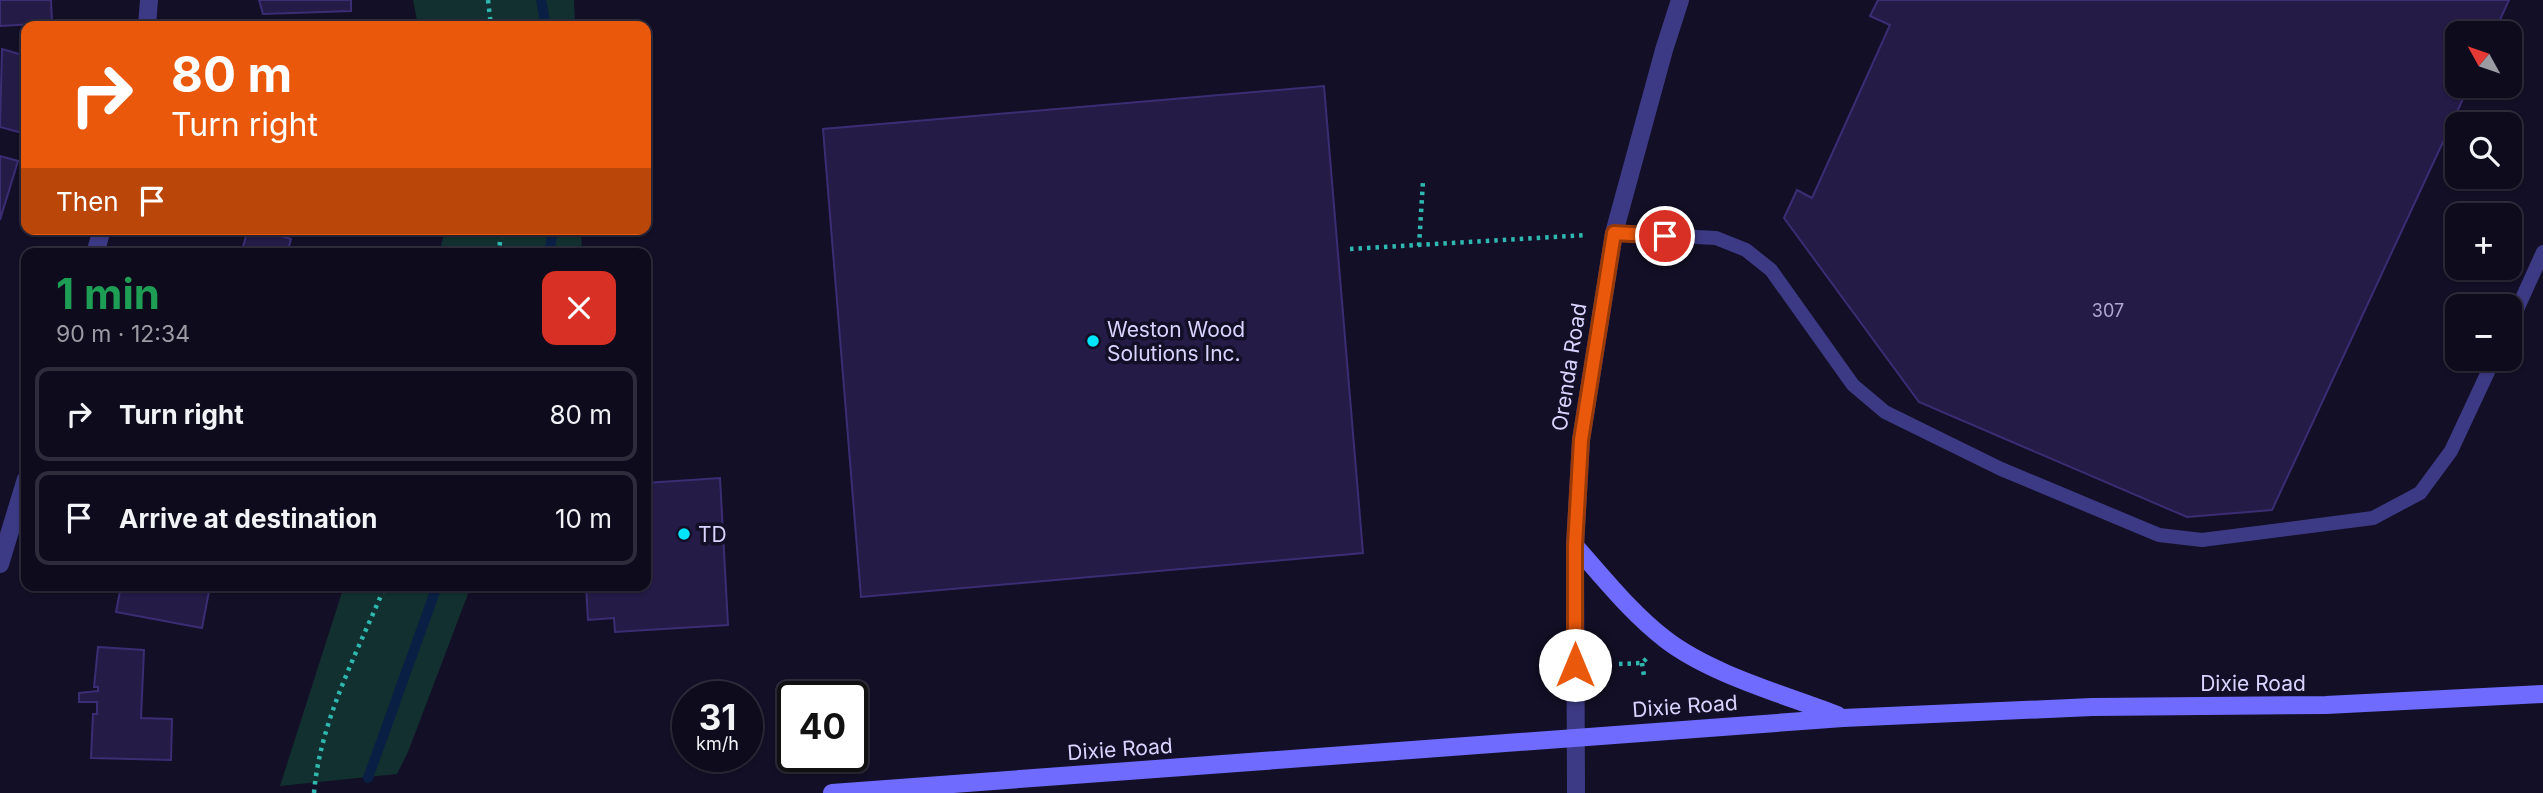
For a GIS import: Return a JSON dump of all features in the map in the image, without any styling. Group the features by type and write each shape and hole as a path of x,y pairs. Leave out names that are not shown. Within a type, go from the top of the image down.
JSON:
{"main road":[{"path":"1575,546 1622,599 1665,639 1710,666 1843,718"},
{"name":"Dixie Road","path":"832,793 1843,718 2092,707 2326,705 2543,694"}],"street":[{"path":"147,21 149,0"},
{"name":"Orenda Road","path":"1576,793 1575,546 1581,440 1614,233 1680,0"},
{"path":"0,564 21,495"}],"lane":[{"path":"1614,233 1716,238 1746,250 1771,270 1853,385 1885,412 2001,469 2159,535 2202,540 2373,518 2420,493 2451,451 2488,371"},
{"path":"2522,298 2543,252"}],"path":[{"path":"488,0 490,21"},
{"path":"1419,246 1423,181"},
{"path":"1350,250 1614,233"},
{"path":"314,793 317,761 331,717 383,591"},
{"path":"1619,664 1642,663 1644,676"}],"green space":[{"path":"413,0 574,0 575,21 417,21"},
{"path":"444,235 581,235 582,248 440,248"},
{"path":"342,591 469,591 408,752 397,774 280,786"}],"building":[{"path":"0,0 51,0 52,21 21,21 21,25 0,26"},
{"path":"259,0 351,0 351,11 263,14"},
{"path":"1878,0 2509,0 2499,21 2445,21 2445,98 2463,98 2457,112 2445,112 2445,138 2272,510 2187,517 1919,402 1784,218 1797,190 1812,198 1890,25 1870,16"},
{"path":"2,49 21,55 21,133 0,127"},
{"name":"Weston Wood Solutions Inc.","path":"1324,86 1363,553 861,597 823,129"},
{"path":"0,156 18,161 0,220"},
{"path":"246,235 278,235 291,239 289,248 243,248"},
{"name":"TD","path":"720,478 728,625 615,632 614,618 588,620 586,591 651,591 651,483"},
{"path":"120,591 209,591 202,628 116,612"},
{"path":"98,647 144,650 141,718 172,719 171,760 91,758 93,714 97,714 97,702 79,702 79,693 98,691 98,687 94,687"}],"waterway":[{"path":"541,0 545,21"},
{"path":"550,248 552,235"},
{"path":"368,778 435,591"}],"place":[{"name":"Weston Wood Solutions Inc.","path":"1093,341"},
{"name":"TD","path":"684,534"}],"route":[{"path":"1575,665 1575,546 1581,440 1614,233 1665,236"}]}
